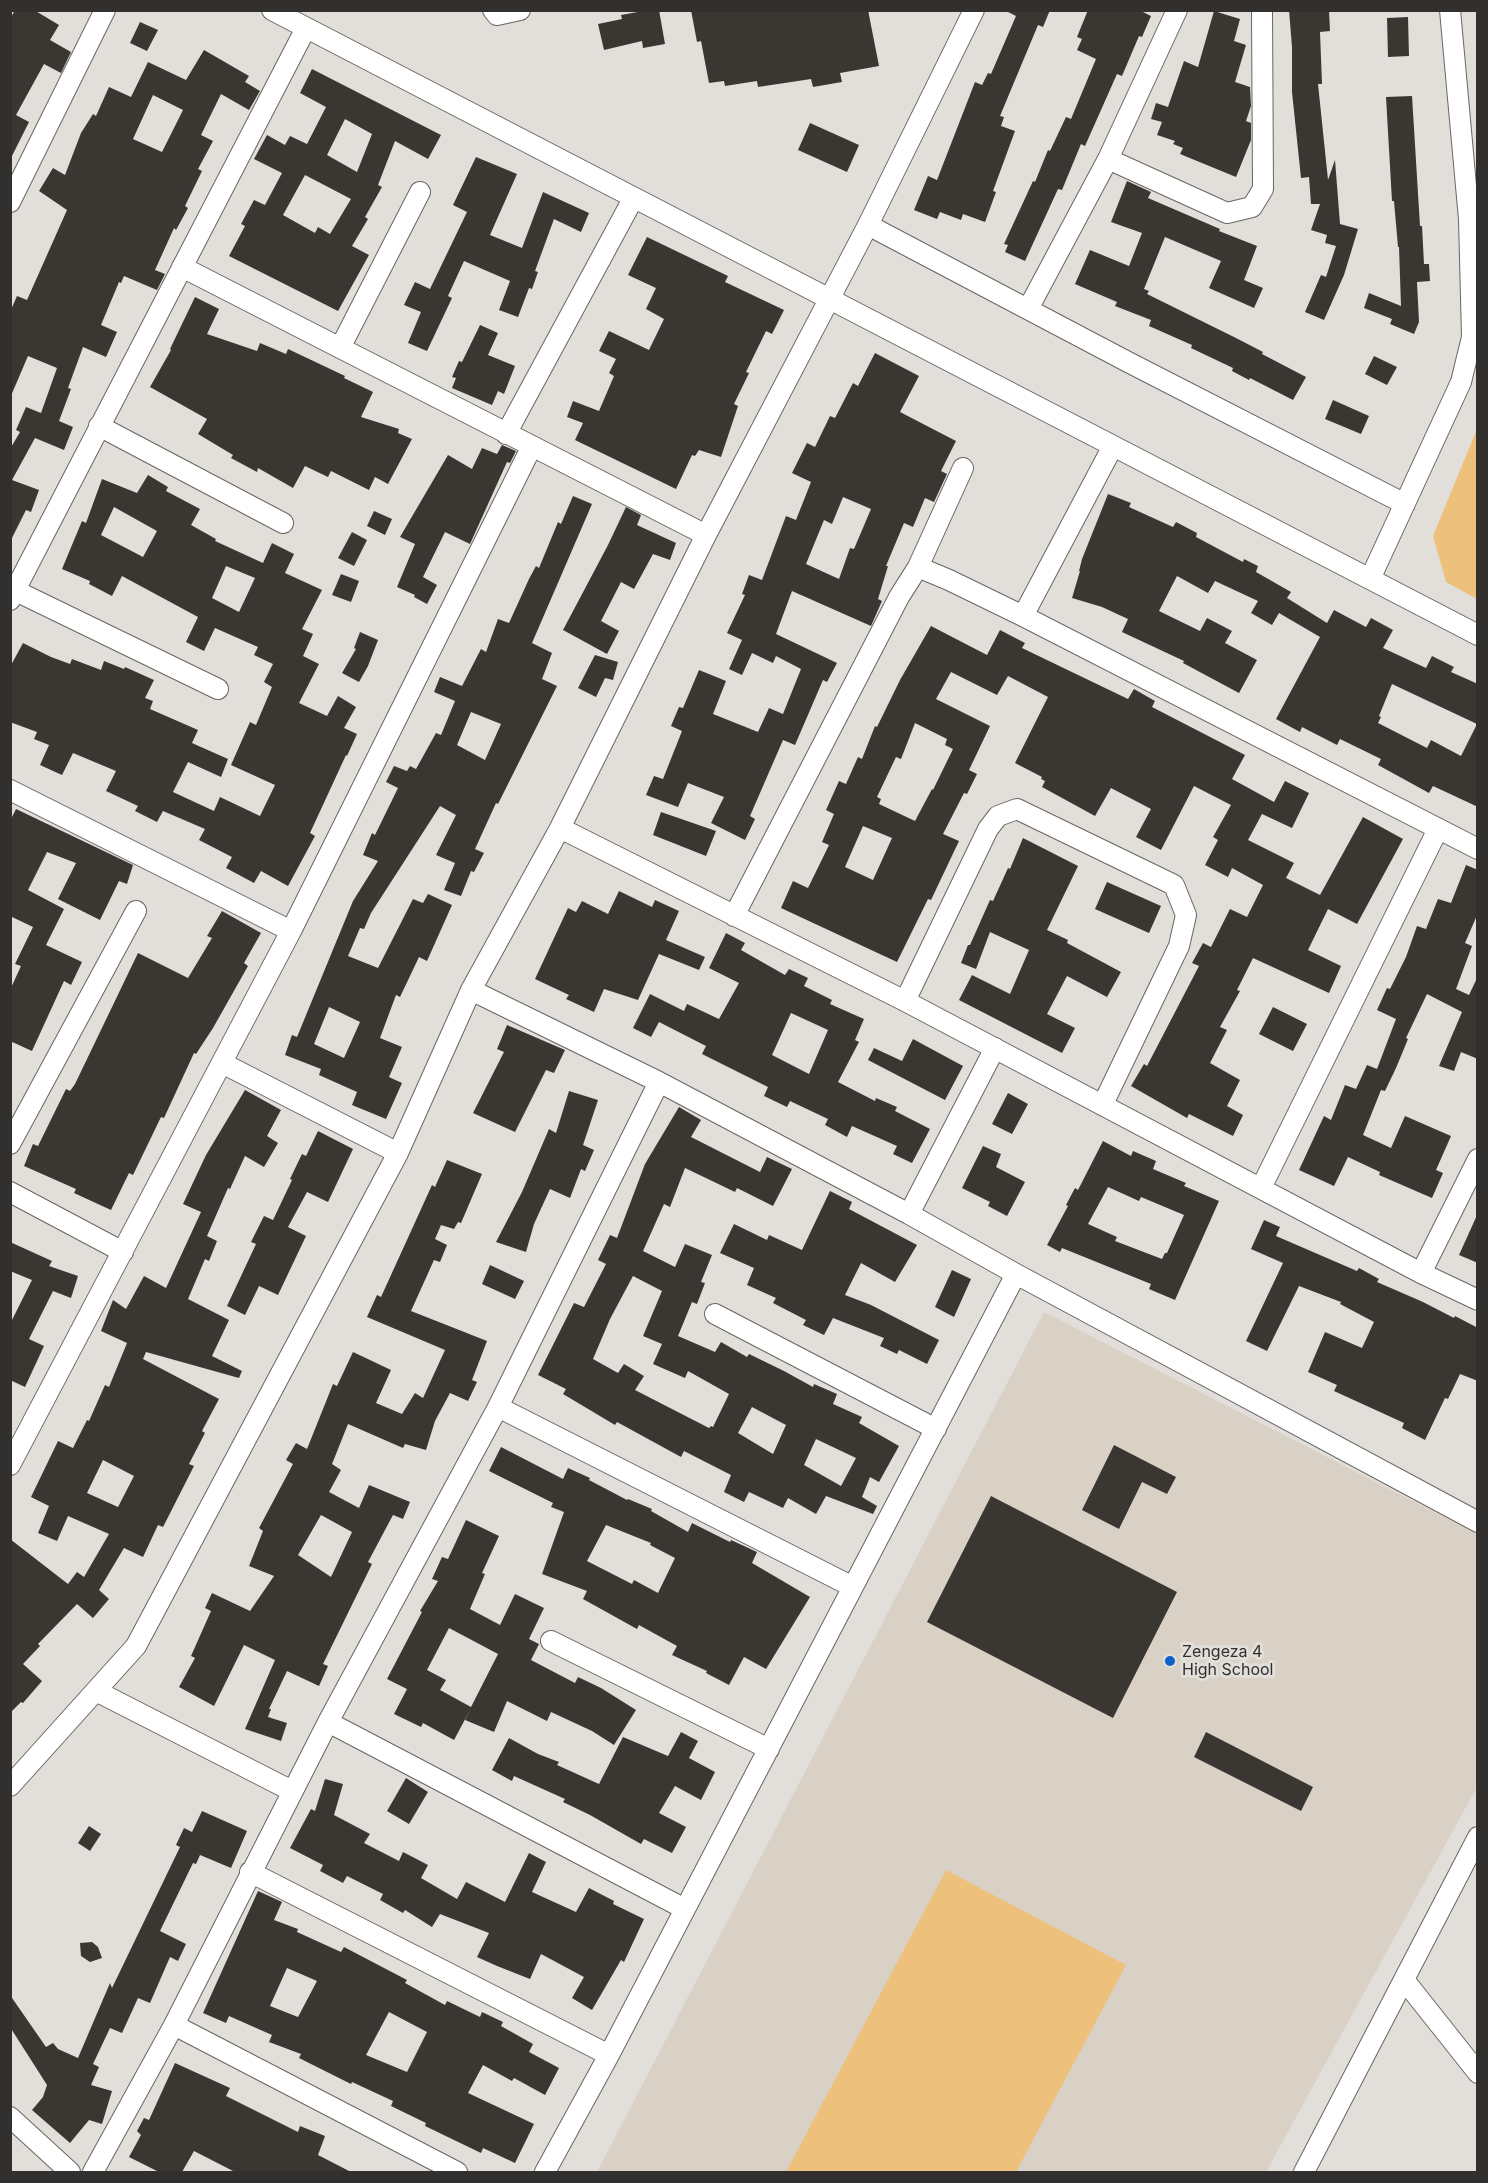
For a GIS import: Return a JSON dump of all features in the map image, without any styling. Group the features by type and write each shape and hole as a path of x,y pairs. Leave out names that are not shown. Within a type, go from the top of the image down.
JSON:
{"street":[{"path":"10,202 105,10"},
{"path":"272,10 633,199 1478,634"},
{"path":"493,10 497,15 520,10"},
{"path":"11,1785 136,1646 398,1152 471,990 560,828 706,535 868,225 974,10"},
{"path":"1028,309 1108,159 1177,10"},
{"path":"1108,159 1227,213 1252,207 1263,189 1262,10"},
{"path":"1370,579 1461,382 1472,337 1469,219 1450,10"},
{"path":"218,689 13,596 306,28"},
{"path":"340,348 420,192"},
{"path":"506,434 633,199"},
{"path":"868,225 1405,504"},
{"path":"182,267 706,535"},
{"path":"99,426 283,523"},
{"path":"10,1465 291,931 532,446"},
{"path":"1023,616 1113,446"},
{"path":"735,916 899,597 918,567 963,468"},
{"path":"918,567 1023,616 1478,849"},
{"path":"10,790 291,931"},
{"path":"905,1001 988,829 998,816 1017,809 1174,885 1186,915 1179,946 1103,1104"},
{"path":"560,828 905,1001 1421,1273 1478,1300"},
{"path":"1261,1188 1438,829"},
{"path":"10,1143 136,911"},
{"path":"471,990 659,1083 909,1214 1016,1274 1478,1522"},
{"path":"909,1214 995,1048"},
{"path":"222,1063 398,1152"},
{"path":"93,2172 174,2025 328,1722 498,1407 659,1083"},
{"path":"1421,1273 1478,1159"},
{"path":"10,1192 123,1252"},
{"path":"545,2172 609,2055 1016,1274"},
{"path":"715,1314 936,1429"},
{"path":"498,1407 853,1587"},
{"path":"551,1641 769,1749"},
{"path":"96,1691 292,1791"},
{"path":"328,1722 685,1910"},
{"path":"1304,2172 1478,1838"},
{"path":"250,1872 609,2055"},
{"path":"1405,1981 1478,2073"},
{"path":"174,2025 457,2172"},
{"path":"10,2117 70,2172"}],"shaded area":[{"path":"1477,429 1478,599 1446,582 1433,536"},
{"name":"Zengeza 4 High School","path":"1044,1312 1477,1534 1477,1787 1266,2172 597,2172"},
{"path":"946,1870 1126,1965 1016,2172 786,2172"}],"building":[{"path":"15,10 34,10 59,25 50,40 71,52 61,73 44,64 16,115 29,122 10,160 10,19"},
{"path":"659,10 665,44 643,48 642,41 604,50 598,24 622,19 621,15"},
{"path":"691,10 868,10 879,66 840,73 842,82 813,87 811,79 758,87 757,81 725,86 724,81 709,83 701,41 697,42"},
{"path":"1004,10 1050,10 1043,27 1038,25 1000,116 1004,117 1001,126 1015,131 993,191 996,192 985,222 963,214 961,220 940,212 937,219 914,210 928,176 937,180 975,82 982,85 988,73 991,74 1016,16"},
{"path":"1088,10 1139,10 1151,16 1142,37 1139,36 1122,76 1117,74 1085,146 1081,144 1062,190 1058,189 1025,261 1005,252 1008,245 1004,244 1048,150 1050,151 1066,117 1071,119 1096,59 1077,50 1082,39 1077,37"},
{"path":"1289,10 1329,10 1330,31 1320,32 1322,84 1318,84 1328,180 1335,160 1340,224 1358,229 1344,275 1324,320 1305,312 1321,275 1326,277 1336,246 1325,243 1327,235 1311,230 1320,204 1311,204 1309,177 1301,178 1292,92"},
{"path":"1214,11 1240,19 1234,41 1246,45 1235,82 1250,87 1251,106 1246,121 1251,123 1251,140 1236,177 1180,154 1183,148 1173,144 1175,141 1157,135 1162,122 1151,119 1156,103 1168,107 1184,61 1198,67"},
{"path":"1408,17 1409,56 1388,57 1387,18"},
{"path":"140,22 158,30 147,51 130,43"},
{"path":"204,50 249,76 245,82 260,91 249,110 221,94 201,135 213,141 198,169 202,171 185,206 188,208 176,230 174,228 155,270 165,274 157,290 124,276 121,283 119,282 101,325 117,332 106,357 83,347 68,388 71,389 59,421 73,427 64,450 35,438 12,480 39,490 31,512 26,510 10,542 10,449 20,432 16,430 26,407 41,413 57,368 28,356 10,398 10,312 17,296 27,300 67,210 39,191 53,168 65,175 81,133 93,114 96,116 109,87 131,97 148,62 186,80","holes":["153,95 183,110 162,152 133,139"]},
{"path":"312,69 441,135 428,159 395,141 378,185 382,187 365,217 368,219 352,246 369,255 338,311 229,256 245,226 241,224 254,200 265,205 282,173 254,159 267,135 285,145 290,136 307,144 326,107 300,93","holes":["345,119 372,134 357,172 327,155","305,175 351,199 330,234 318,227 315,233 283,215"]},
{"path":"1412,96 1420,226 1422,226 1424,264 1429,264 1430,281 1417,282 1419,322 1414,334 1390,324 1392,319 1364,308 1369,293 1401,306 1399,247 1394,201 1392,201 1386,97"},
{"path":"810,123 859,145 847,172 798,150"},
{"path":"476,157 517,174 490,235 522,248 543,192 589,213 581,232 554,219 535,271 538,272 532,289 529,288 518,317 499,310 510,281 464,261 448,296 452,298 427,351 408,343 421,312 404,305 415,282 430,289 467,212 453,205"},
{"path":"1127,181 1151,192 1148,198 1257,246 1244,280 1263,288 1254,308 1209,288 1221,261 1165,237 1144,289 1149,291 1147,294 1263,352 1262,354 1306,377 1293,400 1232,371 1233,368 1191,348 1192,345 1149,326 1151,320 1115,306 1117,302 1075,284 1090,250 1129,266 1142,233 1111,222"},
{"path":"647,237 728,276 725,282 784,310 772,334 766,331 746,372 749,373 734,404 738,406 721,457 699,450 695,456 692,455 676,489 575,440 583,423 567,417 573,401 599,411 614,376 609,373 616,359 599,351 609,331 649,350 664,319 646,309 656,288 628,275"},
{"path":"195,297 219,309 207,334 257,351 260,343 286,354 288,349 373,392 361,417 399,429 398,433 412,439 388,484 375,477 369,490 331,471 328,477 305,466 293,488 258,468 257,472 231,458 233,455 198,434 207,419 150,387 171,350"},
{"path":"480,325 498,333 488,355 515,366 504,394 498,391 492,405 452,388 456,378 452,377 459,361 462,362"},
{"path":"875,353 919,376 900,412 956,441 941,471 947,474 934,502 925,498 913,527 904,523 886,566 888,566 878,599 882,601 871,626 792,591 776,634 837,663 827,682 823,680 795,745 783,740 750,816 755,819 745,840 711,823 724,797 688,783 678,807 646,795 654,776 663,779 682,731 671,726 679,707 683,708 699,670 726,681 713,714 758,732 769,708 783,714 801,669 776,656 773,663 752,653 742,675 729,669 742,640 727,633 745,595 742,594 749,575 762,580 786,516 796,520 811,482 792,473 807,443 815,447 830,416 835,418 853,383 858,386","holes":["843,497 871,509 854,549 850,548 839,579 806,564 824,520 832,524"]},
{"path":"1374,356 1397,367 1387,385 1365,374"},
{"path":"1333,400 1369,416 1361,434 1325,419"},
{"path":"502,445 516,451 510,463 507,462 470,544 445,532 423,577 437,585 427,604 414,597 415,595 397,587 415,544 400,537 448,455 472,469 482,448 497,454"},
{"path":"148,475 168,487 166,491 200,509 191,525 216,539 215,541 263,563 272,543 294,554 285,573 322,590 302,629 313,634 303,656 319,664 299,703 327,716 338,696 356,707 344,728 357,734 310,833 315,836 288,886 261,871 254,883 226,868 232,857 199,840 205,829 163,811 157,822 135,811 138,806 106,791 116,771 73,753 62,775 40,765 49,745 34,739 37,732 10,722 10,667 23,643 70,664 72,659 101,670 104,661 124,669 125,667 154,680 145,698 153,701 150,709 198,730 192,743 228,759 221,777 188,762 173,792 214,811 220,797 260,816 275,785 231,765 250,722 256,725 272,687 264,682 273,664 254,655 258,647 215,628 204,651 186,642 198,617 122,576 112,596 89,584 90,581 62,569 82,521 86,523 102,479 137,493","holes":["114,507 157,531 143,557 101,535","226,566 255,578 239,612 212,598"]},
{"path":"1108,494 1131,503 1129,507 1173,527 1176,522 1197,533 1196,537 1243,562 1244,559 1258,566 1256,572 1291,592 1287,598 1327,623 1334,610 1366,627 1371,618 1393,630 1383,648 1426,668 1432,656 1454,667 1451,672 1478,684 1478,807 1433,786 1429,793 1378,765 1381,759 1340,739 1337,745 1302,727 1300,732 1276,719 1320,637 1279,613 1272,625 1251,613 1258,601 1215,581 1208,593 1177,576 1159,611 1200,631 1207,618 1232,631 1225,643 1257,660 1239,693 1183,663 1184,661 1122,632 1128,619 1102,607 1072,598 1082,559","holes":["1392,684 1477,724 1461,756 1431,740 1427,748 1378,723"]},
{"path":"573,496 592,504 532,643 552,653 542,679 557,686 498,804 496,803 475,849 484,853 474,872 471,871 461,896 444,890 455,863 436,855 456,815 440,806 371,913 364,929 360,928 348,956 378,968 413,899 423,903 428,894 452,905 427,961 419,957 400,997 396,995 380,1038 402,1047 389,1077 402,1083 386,1119 352,1105 357,1092 319,1075 321,1069 285,1055 292,1035 297,1037 353,901 378,861 363,855 372,833 375,835 398,788 386,782 394,766 407,771 410,766 416,769 436,733 441,735 455,701 434,692 440,677 462,686 481,649 486,652 498,619 509,623 536,566 539,568 558,522 561,524","holes":["471,712 501,724 485,760 457,745","329,1007 360,1022 344,1058 314,1044"]},
{"path":"626,507 641,515 637,525 676,543 670,560 653,554 634,589 621,582 601,621 619,631 607,654 563,630"},
{"path":"374,511 392,519 385,535 367,526"},
{"path":"352,532 367,540 354,566 338,558"},
{"path":"341,574 359,581 351,602 332,595"},
{"path":"931,626 987,655 1000,630 1025,643 1022,648 1128,699 1134,689 1155,701 1152,707 1245,755 1232,779 1274,802 1285,781 1309,793 1292,828 1262,814 1248,840 1294,863 1286,878 1320,895 1363,817 1403,839 1357,924 1328,909 1308,950 1341,966 1329,993 1253,958 1237,990 1240,991 1220,1027 1227,1030 1210,1063 1240,1080 1227,1106 1243,1115 1233,1136 1189,1114 1187,1118 1131,1086 1144,1064 1147,1066 1199,966 1192,963 1203,943 1211,947 1230,909 1247,917 1263,885 1232,868 1228,877 1205,865 1218,840 1213,837 1231,805 1194,786 1161,850 1136,837 1151,809 1111,788 1095,816 1042,787 1045,781 1041,779 1042,777 1015,763 1048,697 1008,676 997,695 951,672 936,699 990,726 969,770 977,774 967,794 964,793 943,834 959,841 931,900 928,899 897,962 781,908 793,881 808,888 829,845 822,842 834,814 826,810 839,781 846,784 858,757 862,759 875,726 877,727 900,680","holes":["915,723 947,739 945,745 953,749 915,821 879,804 881,799 877,797 896,757 901,759","863,826 892,838 873,880 845,867"]},
{"path":"360,632 378,640 359,682 342,673 356,649 354,648"},
{"path":"595,655 618,662 613,680 605,678 596,697 578,688"},
{"path":"16,809 133,865 127,884 119,881 100,920 58,899 76,863 47,852 28,890 64,909 46,945 82,962 71,985 64,981 32,1051 10,1041 10,990 21,966 15,964 33,927 10,916 10,821"},
{"path":"661,812 716,831 706,856 653,835"},
{"path":"1023,838 1078,866 1047,930 1121,972 1107,997 1067,976 1047,1014 1075,1028 1062,1053 959,1000 972,975 1010,994 1029,950 990,932 976,969 961,963 990,900 993,901 1008,868 1010,869"},
{"path":"1466,865 1478,870 1478,913 1465,943 1472,946 1456,989 1469,995 1478,976 1478,1059 1461,1052 1454,1071 1439,1066 1462,1012 1427,994 1406,1038 1408,1039 1396,1068 1385,1091 1381,1090 1363,1135 1391,1148 1405,1116 1451,1136 1436,1170 1443,1173 1432,1198 1379,1175 1380,1172 1348,1157 1334,1186 1299,1170 1324,1116 1331,1120 1345,1085 1356,1089 1367,1065 1377,1069 1396,1019 1377,1010 1406,957 1417,926 1426,929 1438,899 1451,903"},
{"path":"1107,882 1161,906 1149,933 1095,909"},
{"path":"619,891 652,907 655,900 679,911 666,940 705,957 699,970 659,954 638,1000 604,989 594,1012 566,999 569,995 535,979 568,908 576,912 582,901 608,914"},
{"path":"222,911 261,933 244,963 248,966 213,1028 196,1054 194,1053 164,1118 161,1117 133,1175 129,1173 111,1210 74,1193 76,1189 24,1166 33,1144 38,1146 66,1089 70,1091 75,1084 138,953 188,978 212,938 207,936"},
{"path":"726,933 745,943 741,950 785,975 789,969 808,978 804,986 832,1000 830,1004 864,1019 855,1040 859,1042 838,1082 875,1101 876,1098 897,1107 895,1111 930,1129 912,1163 893,1154 897,1146 852,1126 847,1137 825,1125 828,1119 790,1101 787,1107 764,1096 768,1087 702,1054 706,1046 659,1022 651,1037 633,1028 650,994 684,1011 687,1004 719,1019 739,983 709,968","holes":["791,1013 828,1030 809,1074 772,1055"]},
{"path":"1273,1007 1307,1024 1293,1051 1259,1034"},
{"path":"507,1025 565,1050 554,1073 546,1070 515,1132 473,1113 504,1052 497,1049"},
{"path":"913,1039 963,1066 945,1100 868,1060 874,1048 902,1061"},
{"path":"245,1090 281,1110 267,1136 278,1143 264,1167 245,1156 230,1189 228,1188 207,1236 217,1241 209,1261 205,1259 188,1299 229,1320 212,1356 242,1371 239,1378 146,1352 143,1359 219,1399 202,1431 205,1433 189,1464 194,1466 163,1527 158,1525 143,1557 124,1548 99,1590 109,1599 93,1618 77,1604 38,1644 40,1646 23,1664 42,1681 23,1703 21,1702 10,1713 10,1539 68,1584 77,1572 84,1577 109,1534 68,1516 57,1541 38,1533 49,1506 31,1497 58,1441 73,1448 87,1420 89,1421 105,1385 109,1387 127,1343 101,1331 113,1300 126,1309 144,1276 166,1288 201,1212 183,1204 206,1155","holes":["103,1460 134,1476 118,1507 87,1493"]},
{"path":"569,1091 598,1100 583,1145 594,1150 585,1171 581,1169 570,1198 550,1189 534,1224 526,1252 496,1242 522,1192 549,1129 556,1133"},
{"path":"1008,1093 1028,1104 1012,1134 992,1124"},
{"path":"679,1107 701,1120 691,1137 760,1172 767,1157 792,1169 773,1206 737,1188 735,1192 685,1168 670,1207 664,1204 643,1251 675,1267 685,1244 712,1255 701,1282 705,1283 697,1304 692,1302 678,1336 715,1352 721,1342 747,1357 749,1354 813,1387 814,1384 837,1394 833,1404 862,1417 859,1423 899,1446 879,1482 870,1477 862,1497 877,1506 873,1514 826,1496 816,1514 788,1498 783,1508 749,1492 744,1502 724,1492 731,1475 684,1451 681,1457 617,1422 615,1425 563,1394 566,1389 538,1375 574,1303 584,1307 606,1264 598,1260 610,1235 617,1238 645,1164","holes":["633,1276 662,1291 643,1336 662,1344 653,1364 685,1378 688,1371 729,1394 713,1427 709,1428 635,1390 644,1376 624,1364 618,1373 593,1359 610,1319","752,1407 786,1425 773,1454 738,1433","816,1439 856,1458 841,1486 804,1465"]},
{"path":"318,1131 353,1149 328,1202 307,1192 288,1227 306,1236 278,1295 259,1286 245,1315 227,1306 256,1244 251,1242 264,1216 273,1220 302,1154 306,1156"},
{"path":"1103,1141 1131,1156 1133,1151 1156,1161 1153,1169 1219,1201 1175,1300 1149,1289 1151,1284 1062,1248 1060,1252 1047,1245 1075,1188 1078,1190","holes":["1108,1187 1139,1201 1141,1197 1184,1215 1162,1259 1115,1241 1117,1237 1088,1224"]},
{"path":"983,1146 1001,1154 996,1167 1025,1182 1007,1216 988,1206 990,1202 962,1188"},
{"path":"447,1160 482,1174 461,1223 458,1222 454,1229 441,1225 435,1239 447,1245 440,1262 434,1260 411,1311 487,1341 472,1380 477,1382 468,1401 450,1393 435,1421 426,1450 405,1444 403,1448 348,1424 332,1464 341,1470 329,1492 359,1508 369,1485 410,1502 403,1519 393,1515 368,1562 372,1564 323,1664 328,1666 319,1686 287,1671 269,1709 271,1709 268,1717 287,1723 281,1741 245,1729 275,1660 244,1645 214,1706 179,1687 195,1658 191,1656 211,1611 205,1608 212,1593 250,1611 274,1576 249,1566 263,1531 259,1528 293,1464 286,1460 296,1443 307,1449 333,1384 337,1386 353,1352 391,1370 376,1403 402,1414 415,1393 423,1398 445,1350 367,1317 377,1295 381,1297 432,1185 435,1187","holes":["321,1515 352,1532 331,1577 298,1555"]},
{"path":"830,1191 852,1202 849,1209 917,1245 895,1282 861,1263 845,1295 871,1305 939,1340 927,1364 899,1350 897,1354 880,1346 884,1338 833,1318 824,1335 803,1325 806,1320 773,1303 776,1298 747,1285 754,1268 720,1253 734,1224 767,1240 769,1235 802,1250"},
{"path":"1478,1213 1478,1263 1459,1255"},
{"path":"1264,1220 1280,1227 1276,1236 1357,1271 1359,1268 1379,1279 1377,1282 1478,1328 1478,1381 1460,1374 1448,1399 1445,1398 1425,1440 1402,1428 1404,1423 1334,1391 1337,1385 1308,1372 1325,1332 1362,1348 1374,1322 1340,1304 1341,1302 1299,1286 1267,1351 1246,1341 1283,1263 1251,1249"},
{"path":"10,1242 52,1261 49,1266 78,1276 71,1298 53,1291 29,1339 44,1346 25,1387 10,1380 10,1324 32,1280 10,1271"},
{"path":"490,1265 524,1281 515,1299 482,1284"},
{"path":"952,1270 971,1279 954,1317 935,1307"},
{"path":"1114,1445 1176,1477 1167,1494 1142,1482 1119,1529 1082,1510"},
{"path":"501,1447 563,1479 568,1468 627,1500 652,1509 651,1511 688,1532 692,1523 730,1542 731,1540 757,1552 752,1563 810,1597 766,1669 744,1657 729,1685 706,1673 707,1671 672,1655 677,1646 639,1625 637,1629 583,1599 587,1591 542,1574 564,1512 551,1507 553,1503 489,1471","holes":["606,1525 651,1543 650,1545 675,1558 658,1593 634,1580 632,1584 587,1561"]},
{"path":"991,1496 1177,1592 1113,1718 927,1622"},
{"path":"466,1520 499,1536 482,1573 485,1574 470,1609 500,1625 515,1594 544,1608 529,1639 539,1644 531,1660 575,1683 578,1677 601,1688 636,1710 614,1745 592,1731 551,1712 547,1721 507,1701 494,1732 465,1720 470,1710 454,1740 423,1723 421,1727 394,1714 407,1689 387,1679 422,1612 420,1611 438,1581 432,1579 442,1557 448,1559","holes":["449,1628 498,1654 471,1707 440,1690 446,1680 427,1670"]},
{"path":"681,1732 698,1741 689,1758 715,1772 701,1800 675,1786 659,1813 686,1827 672,1853 644,1839 641,1844 563,1802 565,1799 514,1776 512,1781 492,1770 509,1738 538,1754 559,1762 557,1765 599,1784 623,1737 668,1756"},
{"path":"1206,1732 1313,1787 1301,1811 1194,1757"},
{"path":"406,1778 428,1792 409,1824 387,1811"},
{"path":"325,1779 343,1784 334,1815 370,1834 364,1843 399,1861 403,1852 428,1865 421,1878 457,1899 466,1882 505,1902 529,1853 546,1862 532,1892 576,1912 589,1888 614,1901 613,1904 644,1919 624,1962 621,1960 592,2010 572,1998 584,1977 541,1954 530,1979 497,1966 477,1957 489,1933 440,1914 432,1927 405,1910 403,1913 380,1900 383,1894 347,1876 343,1883 320,1871 323,1865 290,1848 311,1809 315,1811"},
{"path":"202,1811 247,1831 231,1868 200,1855 196,1864 193,1863 160,1931 186,1944 178,1961 170,1957 150,2003 138,1998 122,2033 110,2028 93,2064 99,2067 91,2085 112,2091 102,2124 89,2120 70,2143 32,2110 43,2097 47,2085 10,2027 10,1995 46,2047 53,2043 58,2049 78,2058 110,1983 112,1988 180,1847 176,1845 184,1828 192,1832"},
{"path":"89,1826 101,1834 90,1851 78,1843"},
{"path":"258,1891 282,1902 274,1920 298,1929 297,1932 341,1952 344,1947 407,1980 405,1983 445,2005 447,2001 480,2017 482,2012 503,2022 501,2026 533,2044 529,2052 559,2068 545,2095 514,2078 512,2081 483,2065 468,2093 534,2124 515,2163 483,2148 481,2153 425,2126 426,2123 391,2106 393,2101 352,2082 351,2084 299,2058 301,2054 269,2042 272,2035 229,2016 226,2023 203,2013","holes":["287,1968 317,1981 298,2017 270,2006","389,2012 427,2032 407,2072 366,2055"]},
{"path":"92,1942 98,1947 102,1958 90,1962 81,1956 80,1943"},
{"path":"175,2063 230,2088 226,2096 298,2132 300,2126 325,2136 318,2155 351,2172 235,2172 194,2151 182,2172 159,2172 129,2157 141,2135 137,2131 144,2118 149,2120"}],"place":[{"name":"Zengeza 4 High School","path":"1170,1661"}]}
